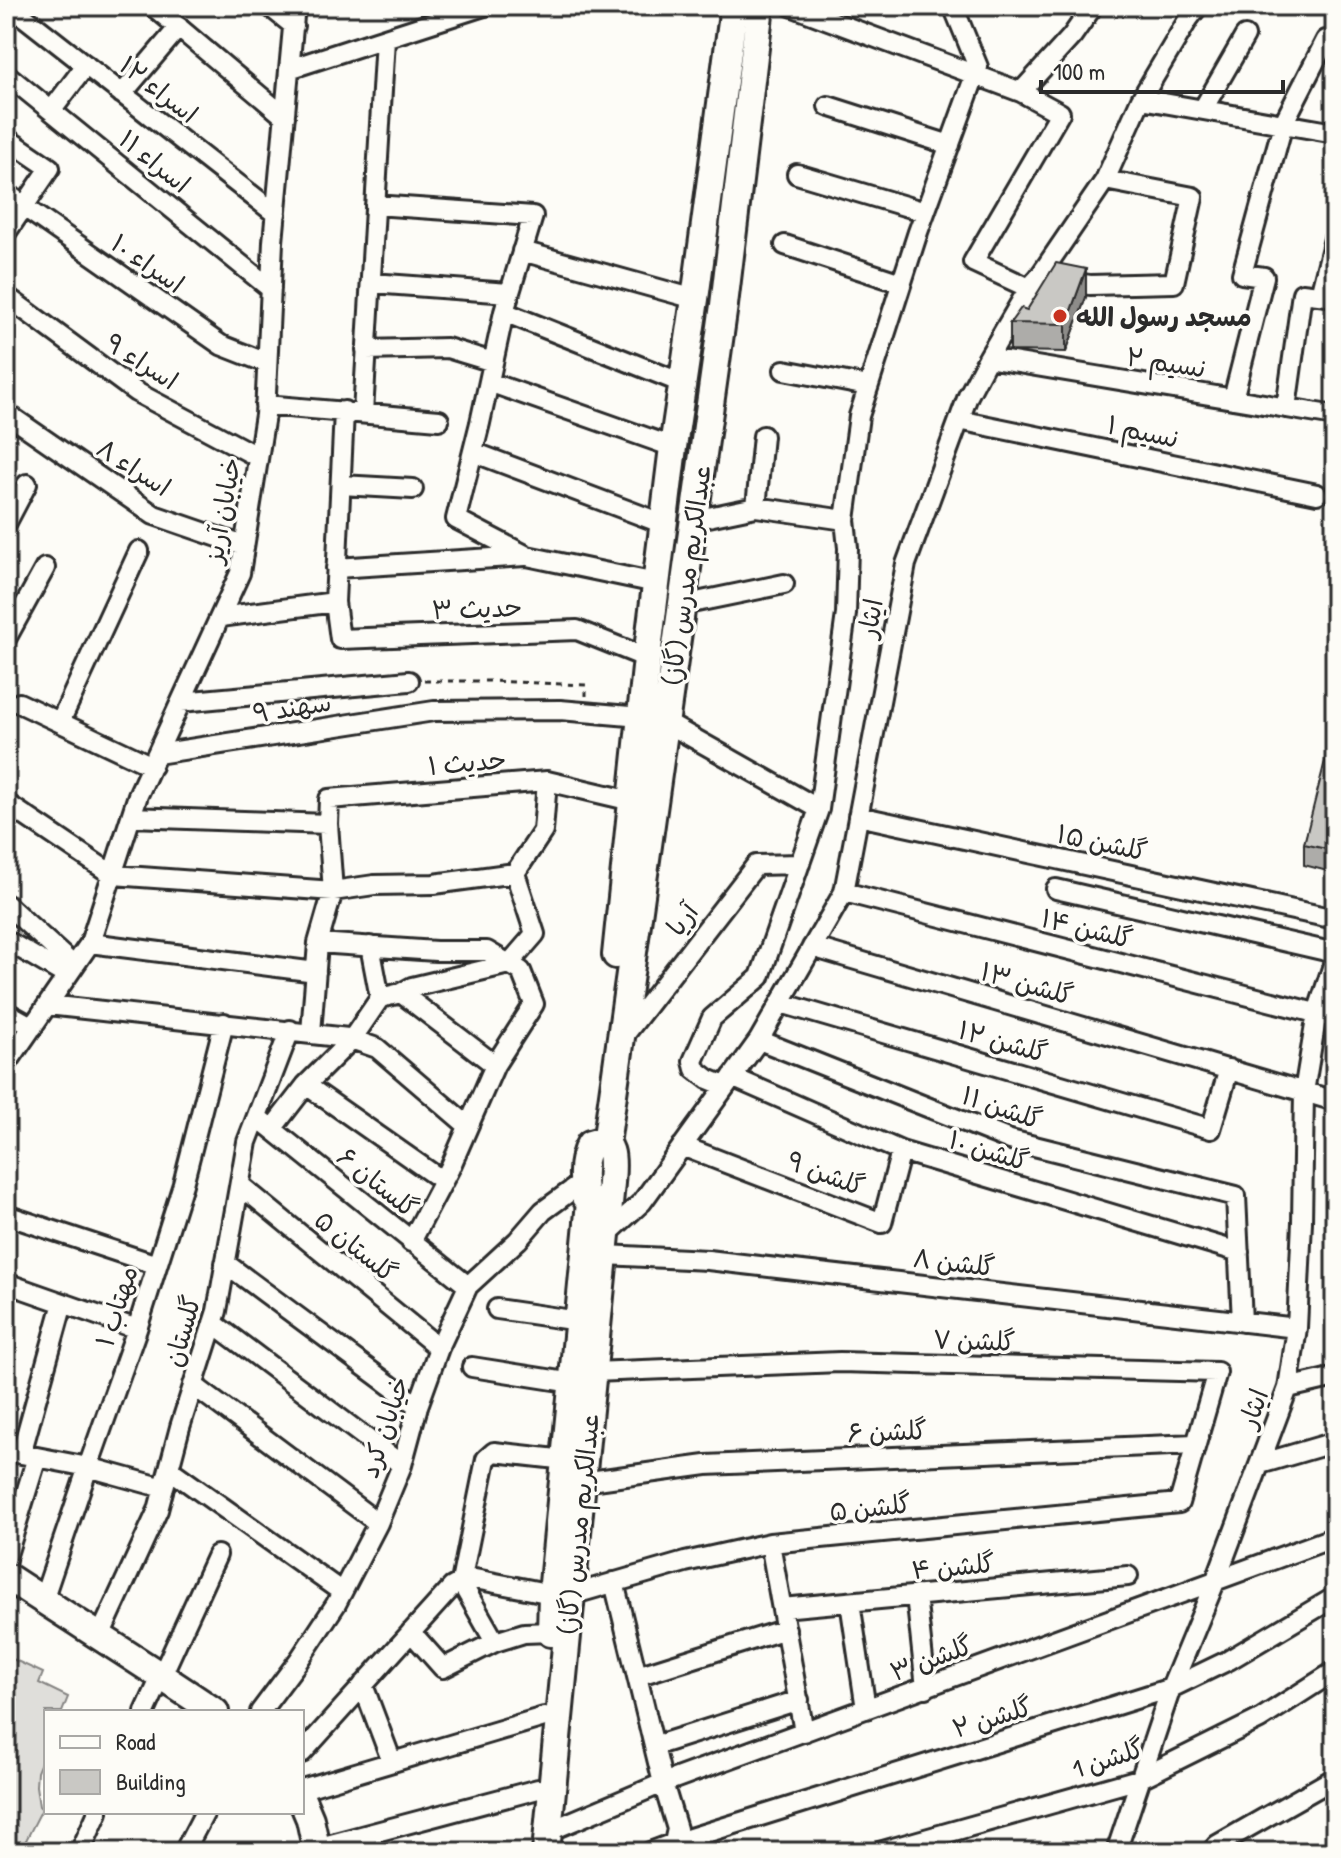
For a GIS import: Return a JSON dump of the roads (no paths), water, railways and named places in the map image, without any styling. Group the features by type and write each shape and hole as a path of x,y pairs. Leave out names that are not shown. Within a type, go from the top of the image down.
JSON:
{"street":[{"name":"اسراء ۱۲","path":"10,6 276,214"},
{"path":"153,6 285,117"},
{"path":"269,6 294,26"},
{"name":"خیابان آریز","path":"6,1065 90,943 138,795 240,573 265,405 276,214 295,6"},
{"path":"289,69 484,6"},
{"name":"عبدالکریم مدرس (گاز)","path":"598,1144 621,1039 653,719 647,658 734,6"},
{"name":"عبدالکریم مدرس (گاز)","path":"598,1144 632,801 682,605 724,305 760,6"},
{"path":"791,6 1021,92 1060,113 973,262 1034,282 1090,285 1174,283 1193,197 1105,180"},
{"path":"800,864 819,809 846,614 848,548 845,520 859,416 925,212 978,67 953,6"},
{"path":"1021,92 1072,36 1093,6"},
{"name":"ایثار","path":"606,1245 642,1202 759,1040 844,892 906,564 968,396 1034,282 1105,180 1141,99 1198,6"},
{"path":"122,94 179,27"},
{"path":"1203,109 1245,36"},
{"path":"220,617 335,602 341,485 366,350 372,283 385,39"},
{"path":"1233,399 1264,277 1242,274 1283,124 1326,40"},
{"path":"52,110 86,65"},
{"name":"اسراء ۱۱","path":"6,74 271,289"},
{"path":"1141,99 1335,133"},
{"path":"828,106 950,145"},
{"path":"6,138 50,168 6,233"},
{"path":"797,174 925,212"},
{"name":"اسراء ۱۰","path":"6,192 221,345 267,363"},
{"path":"375,205 533,216 504,312 456,519 527,556"},
{"path":"1286,408 1335,235"},
{"path":"785,245 901,283"},
{"path":"522,251 695,299"},
{"path":"372,283 509,293"},
{"name":"اسراء ۹","path":"6,296 136,392 258,457"},
{"path":"504,312 682,383"},
{"path":"366,350 447,348 493,362"},
{"name":"نسیم ۲","path":"988,358 1335,416"},
{"path":"784,370 868,386"},
{"path":"489,382 673,447"},
{"path":"265,405 439,420"},
{"name":"اسراء ۸","path":"6,413 154,515 244,546"},
{"name":"نسیم ۱","path":"959,420 1317,494"},
{"path":"756,507 763,436"},
{"path":"473,452 664,524"},
{"path":"6,524 27,484"},
{"path":"341,485 413,489"},
{"path":"694,520 756,507 845,520"},
{"path":"60,722 139,551"},
{"path":"336,568 527,556 656,583"},
{"path":"6,639 45,568"},
{"path":"682,605 784,584"},
{"name":"حدیث ۳","path":"335,602 340,639 577,630 647,658"},
{"path":"181,702 409,681"},
{"path":"19,703 154,760"},
{"name":"سهند ۹","path":"154,760 434,711 560,710 653,719"},
{"path":"653,719 819,809"},
{"path":"6,803 113,875 333,891 374,885 434,884 515,873 543,831 547,781"},
{"name":"حدیث ۱","path":"328,824 329,799 547,781 632,801"},
{"name":"گلشن ۱۵","path":"858,816 1335,919"},
{"path":"131,817 328,824 333,891 318,943 311,1033"},
{"name":"آریا","path":"621,1039 756,865 800,864"},
{"name":"گلشن ۱۰","path":"800,864 760,977 712,1018 693,1061 695,1069 708,1079 729,1081 901,1151 1239,1252"},
{"path":"272,1129 306,1085 352,1039 380,998 412,987 509,964 535,934 515,873"},
{"path":"1056,889 1335,956"},
{"name":"گلشن ۱۴","path":"844,892 1326,1015"},
{"path":"6,904 71,971"},
{"path":"6,940 71,971"},
{"path":"90,943 316,972"},
{"path":"318,943 436,951 487,951 521,971 534,1004 495,1065 443,1181 411,1242"},
{"path":"370,946 380,998"},
{"name":"گلشن ۱۳","path":"812,947 1335,1101"},
{"name":"ایثار","path":"1116,1852 1171,1688 1215,1582 1288,1388 1297,1328 1304,1092 1326,1015 1335,956"},
{"path":"401,993 495,1065"},
{"name":"گلشن ۱۲","path":"781,1003 1211,1129 1229,1069"},
{"path":"48,1005 352,1039 377,1048 468,1126"},
{"path":"6,1012 33,1027"},
{"name":"مهتاب ۱","path":"43,1600 137,1329 183,1184 224,1023"},
{"name":"گلستان","path":"99,1638 158,1510 213,1323 247,1142 290,1030"},
{"name":"گلشن ۱۱","path":"759,1040 1010,1140 1236,1196 1239,1252"},
{"path":"306,1085 443,1181"},
{"name":"گلستان ۶","path":"257,1117 468,1286"},
{"path":"594,1193 584,1158 598,1144"},
{"name":"گلشن ۹","path":"682,1146 882,1223 901,1151"},
{"name":"گلستان ۵","path":"240,1185 439,1348"},
{"name":"عبدالکریم مدرس (گاز)","path":"542,1845 562,1594 566,1460 606,1245 594,1193"},
{"name":"عبدالکریم مدرس (گاز)","path":"542,1845 538,1789 551,1632 562,1594 582,1482 583,1378 579,1321 594,1193"},
{"name":"خیابان کرد","path":"262,1710 299,1660 342,1592 378,1523 402,1465 418,1406 439,1348 468,1286 518,1240 543,1211 594,1193"},
{"path":"6,1215 157,1265"},
{"name":"گلشن ۸","path":"606,1245 708,1260 1297,1328"},
{"path":"1239,1252 1242,1322"},
{"path":"225,1263 418,1406"},
{"path":"6,1283 137,1329"},
{"path":"6,1558 21,1454 63,1303"},
{"path":"497,1309 579,1321"},
{"path":"213,1323 402,1465"},
{"name":"گلشن ۷","path":"583,1378 840,1362 1217,1372 1179,1503"},
{"path":"472,1367 583,1378"},
{"path":"1288,1388 1334,1376"},
{"path":"193,1385 378,1523"},
{"path":"1260,1464 1335,1442"},
{"name":"گلشن ۶","path":"582,1482 706,1465 1195,1444"},
{"path":"495,1642 461,1582 486,1459 494,1452 566,1460"},
{"path":"21,1454 88,1467 164,1488"},
{"path":"169,1469 342,1592"},
{"name":"گلشن ۵","path":"562,1594 770,1543 1179,1503"},
{"name":"گلشن ۳","path":"542,1845 663,1783 1334,1541"},
{"path":"770,1543 804,1732"},
{"path":"146,1710 217,1555"},
{"path":"6,1576 212,1710"},
{"name":"گلشن ۴","path":"782,1608 1128,1576"},
{"path":"304,1751 452,1587 475,1579 562,1594"},
{"path":"614,1582 677,1829 675,1848"},
{"path":"916,1595 926,1688"},
{"name":"گلشن ۲","path":"650,1852 675,1848 1171,1688 1229,1660 1335,1597"},
{"path":"850,1602 866,1709"},
{"path":"637,1676 786,1629"},
{"path":"411,1632 443,1668 495,1642 524,1633 551,1632"},
{"name":"گلشن 1","path":"879,1852 1139,1779 1260,1719 1335,1671"},
{"path":"363,1685 392,1762"},
{"path":"654,1746 799,1700"},
{"path":"304,1788 544,1717"},
{"path":"1211,1852 1217,1845 1335,1778"},
{"path":"304,1805 316,1850 538,1789"},
{"path":"80,1852 97,1814"},
{"path":"184,1852 204,1814"}],"place":[{"name":"مسجد رسول الله","path":"1060,316"}]}
